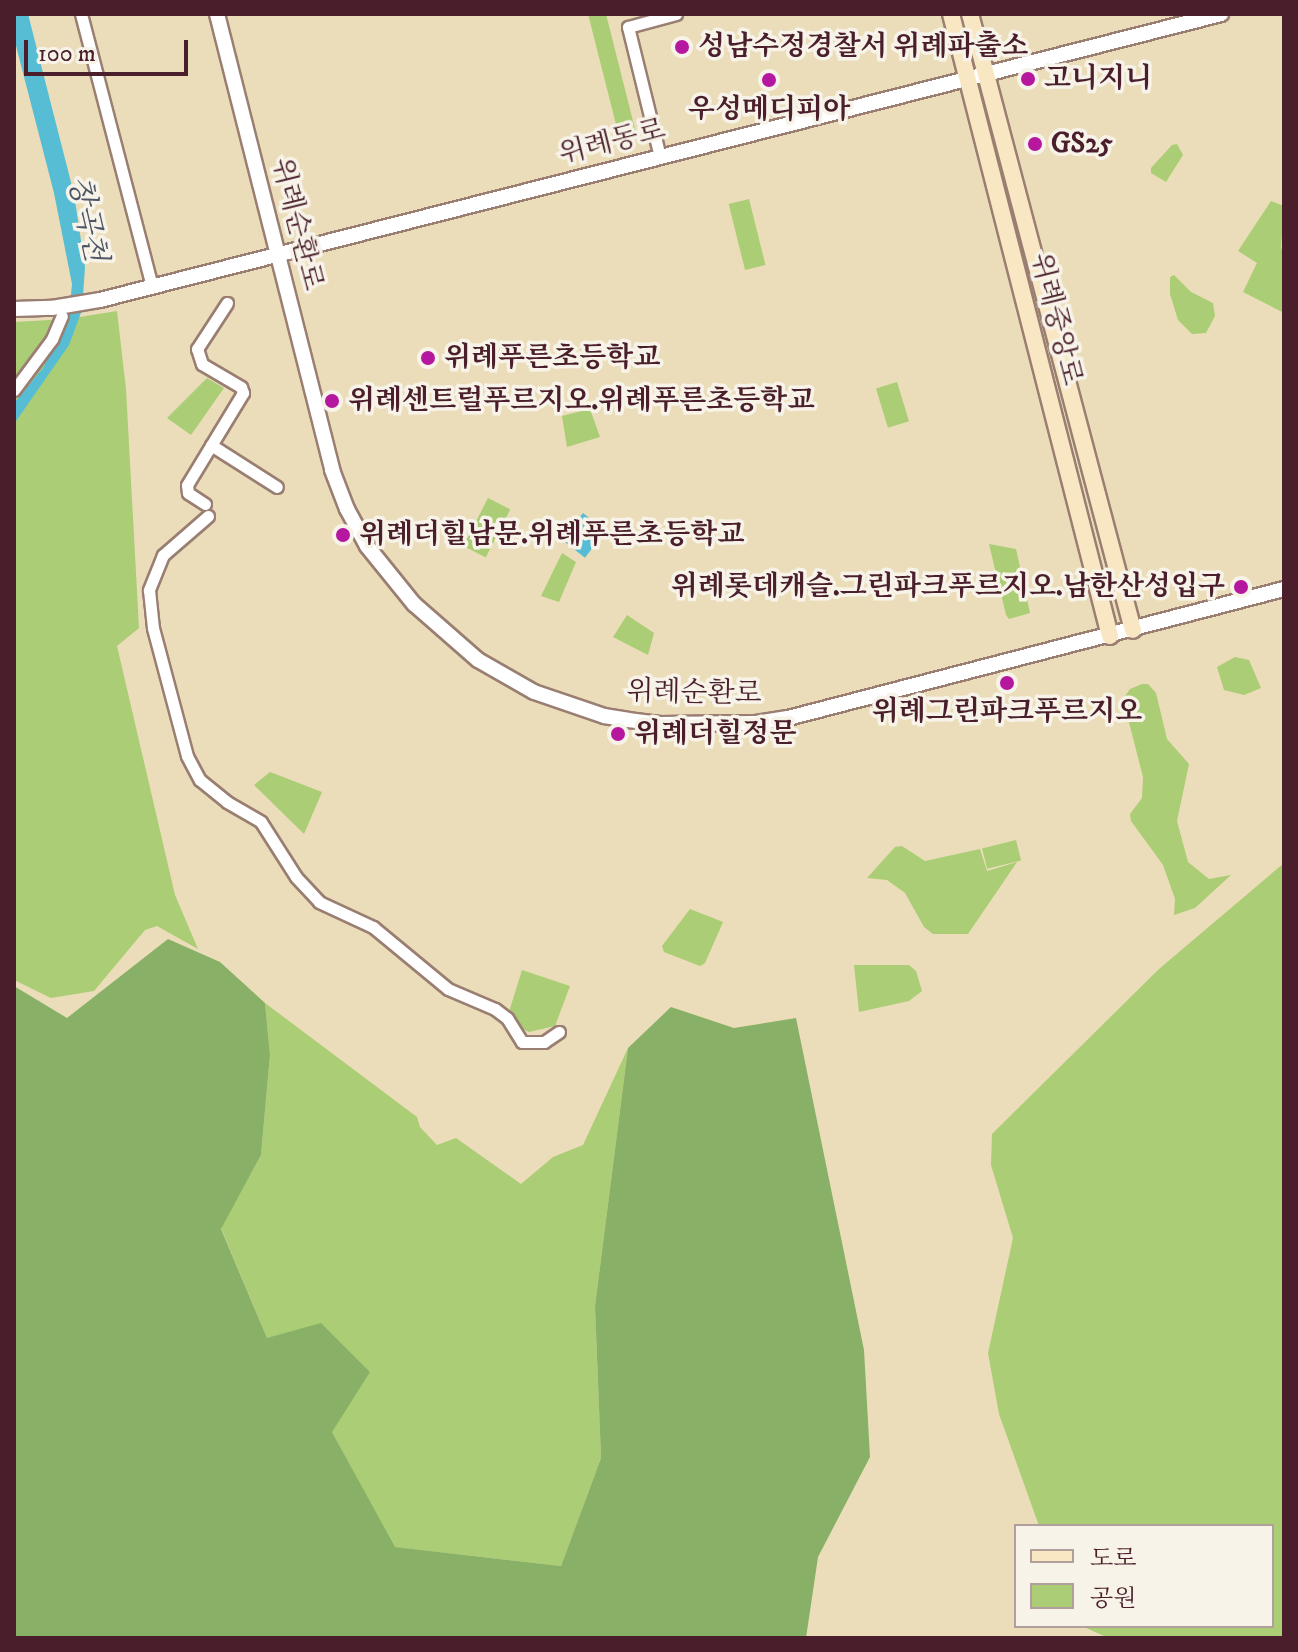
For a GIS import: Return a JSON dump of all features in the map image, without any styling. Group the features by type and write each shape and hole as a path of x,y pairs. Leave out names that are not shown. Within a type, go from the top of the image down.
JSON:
{"main road":[{"name":"위례중앙로","path":"951,14 1110,636"},
{"name":"위례중앙로","path":"970,14 1133,630"}],"street":[{"path":"81,14 152,287"},
{"name":"위례순환로","path":"217,14 332,470 367,546 436,625 478,660 534,692 572,706 628,720 660,724 756,723 788,718 1284,589"},
{"path":"660,157 628,27 676,14"},
{"name":"위례동로","path":"14,309 52,308 152,287 1221,14"},
{"path":"227,303 197,349 202,364 241,387 243,393 187,485 188,493 207,510 163,555 149,590 153,628 184,743 200,780 227,802 261,822 296,877 319,902 373,927 448,989 495,1009 507,1018 522,1042 544,1042 559,1032"},
{"path":"14,390 52,339 62,316"},
{"path":"211,445 277,487"}],"green space":[{"path":"588,14 606,14 636,133 626,147 622,148"},
{"path":"1177,144 1183,155 1166,182 1151,173 1151,168 1172,145"},
{"path":"749,199 765,265 745,270 729,204"},
{"path":"1271,201 1284,206 1281,248 1284,252 1284,313 1243,292 1257,263 1238,251"},
{"path":"1174,275 1191,292 1213,303 1215,316 1206,333 1192,334 1178,320 1170,294 1170,277"},
{"path":"117,311 126,389 139,628 117,646 175,895 198,949 157,926 145,930 94,991 51,998 14,980 14,322 67,319"},
{"path":"207,378 224,388 191,435 167,418"},
{"path":"897,382 909,421 888,428 876,388"},
{"path":"590,409 600,437 567,447 562,416"},
{"path":"488,498 510,509 486,557 463,546"},
{"path":"989,544 1016,549 1030,613 1009,619 1006,615"},
{"path":"562,553 576,562 559,602 541,596"},
{"path":"627,615 654,633 648,655 613,637"},
{"path":"1235,657 1249,660 1261,688 1244,695 1224,690 1217,667"},
{"path":"1148,684 1156,693 1167,739 1189,764 1177,821 1188,862 1209,879 1231,875 1195,908 1174,915 1175,899 1163,865 1131,821 1130,814 1142,798 1143,777 1123,699 1130,689"},
{"path":"270,772 322,792 304,834 254,785"},
{"path":"1016,840 1021,860 987,869 982,848"},
{"path":"902,846 925,861 980,849 987,871 1017,862 968,934 933,934 924,927 905,893 887,880 867,878 895,847"},
{"path":"1284,863 1284,1638 1108,1638 1086,1628 1274,1628 1274,1524 1038,1524 999,1414 988,1353 1013,1238 991,1165 992,1134 1159,969"},
{"path":"690,909 723,922 705,963 700,966 664,952 662,946"},
{"path":"168,939 220,962 265,1003 270,1055 261,1155 221,1229 267,1338 321,1323 370,1372 332,1432 395,1547 561,1566 601,1458 595,1306 628,1048 671,1007 734,1028 796,1018 864,1350 870,1457 818,1557 806,1638 14,1638 14,986 67,1018"},
{"path":"854,965 909,965 916,971 922,991 909,1001 859,1012"},
{"path":"522,970 570,986 555,1026 529,1032 515,1025 508,1015"},
{"path":"265,1003 417,1117 420,1127 437,1145 456,1138 521,1184 553,1157 583,1145 628,1048 595,1306 601,1458 561,1566 394,1547 332,1432 267,1338 221,1228 261,1155 270,1055"}],"water":[{"path":"14,14 28,14 74,194 85,267 82,310 69,345 14,424 14,403 43,368 69,316 72,284 54,193 14,38"},
{"path":"583,513 606,531 585,558 562,540"}],"place":[{"name":"성남수정경찰서 위례파출소","path":"682,47"},
{"name":"고니지니","path":"1028,79"},
{"name":"우성메디피아","path":"769,80"},
{"name":"GS25","path":"1035,144"},
{"name":"위례푸른초등학교","path":"428,358"},
{"name":"위례센트럴푸르지오.위례푸른초등학교","path":"332,401"},
{"name":"위례더힐남문.위례푸른초등학교","path":"343,535"},
{"name":"위례롯데캐슬.그린파크푸르지오.남한산성입구","path":"1241,587"},
{"name":"위례그린파크푸르지오","path":"1007,683"},
{"name":"위례더힐정문","path":"618,734"}],"water label":[{"name":"창곡천","path":"86,219"}]}
